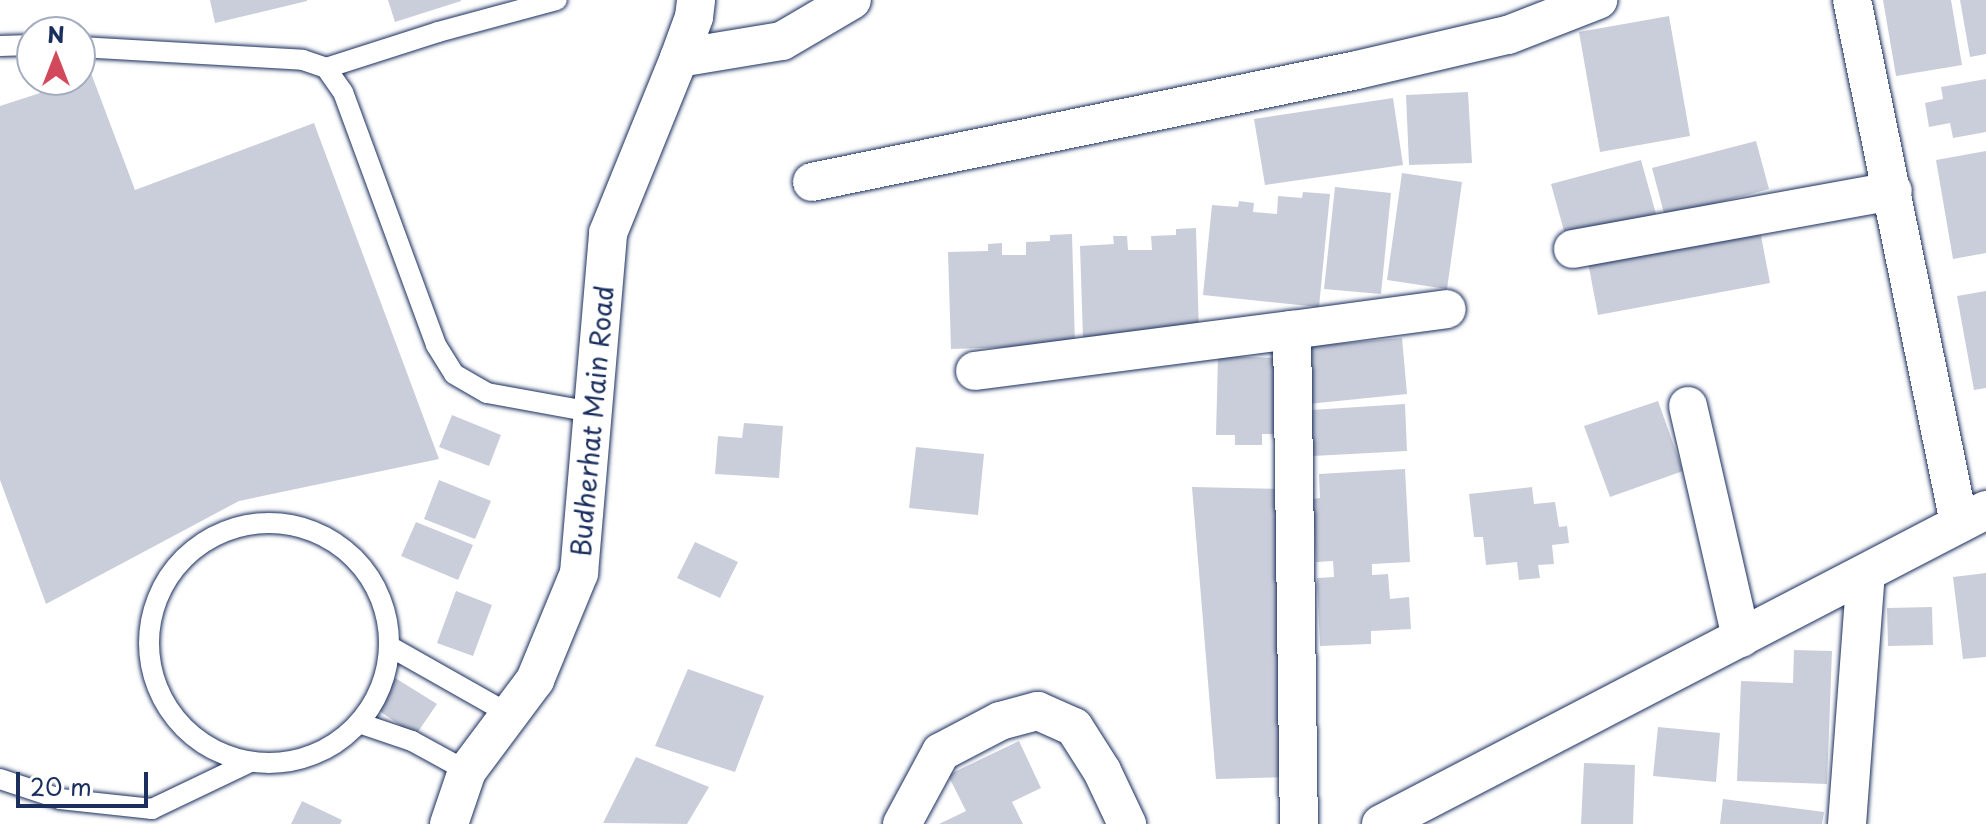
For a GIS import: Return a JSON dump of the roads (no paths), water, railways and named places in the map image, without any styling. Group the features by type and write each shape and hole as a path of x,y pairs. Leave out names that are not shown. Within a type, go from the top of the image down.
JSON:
{"street":[{"name":"Budherhat Main Road","path":"449,824 467,771 535,680 579,573 608,233 679,58 694,17 696,0"},
{"path":"679,58 782,41 852,0"},
{"path":"812,182 1357,70 1511,17 1598,0"},
{"path":"1381,824 1973,517 1893,191 1852,0"},
{"path":"1573,249 1893,191"},
{"path":"975,371 1447,309"},
{"path":"1292,330 1299,824"},
{"path":"1688,406 1741,638"},
{"path":"1847,824 1866,574"},
{"path":"902,824 941,752 1000,721 1038,711 1074,727 1102,771 1127,824"}],"lane":[{"path":"326,68 438,32 557,0"},
{"path":"96,48 303,60 326,68 343,92 436,345 454,374 487,393 592,412"},
{"path":"270,523 310,530 345,549 372,579 387,616 389,646 380,692 359,723 328,748 291,762 250,762 212,749 180,725 158,692 148,653 151,613 168,577 196,548 231,529 270,523"},
{"path":"389,646 509,714"},
{"path":"359,723 412,741 467,771"},
{"path":"0,779 60,799 152,809 250,762"}]}
